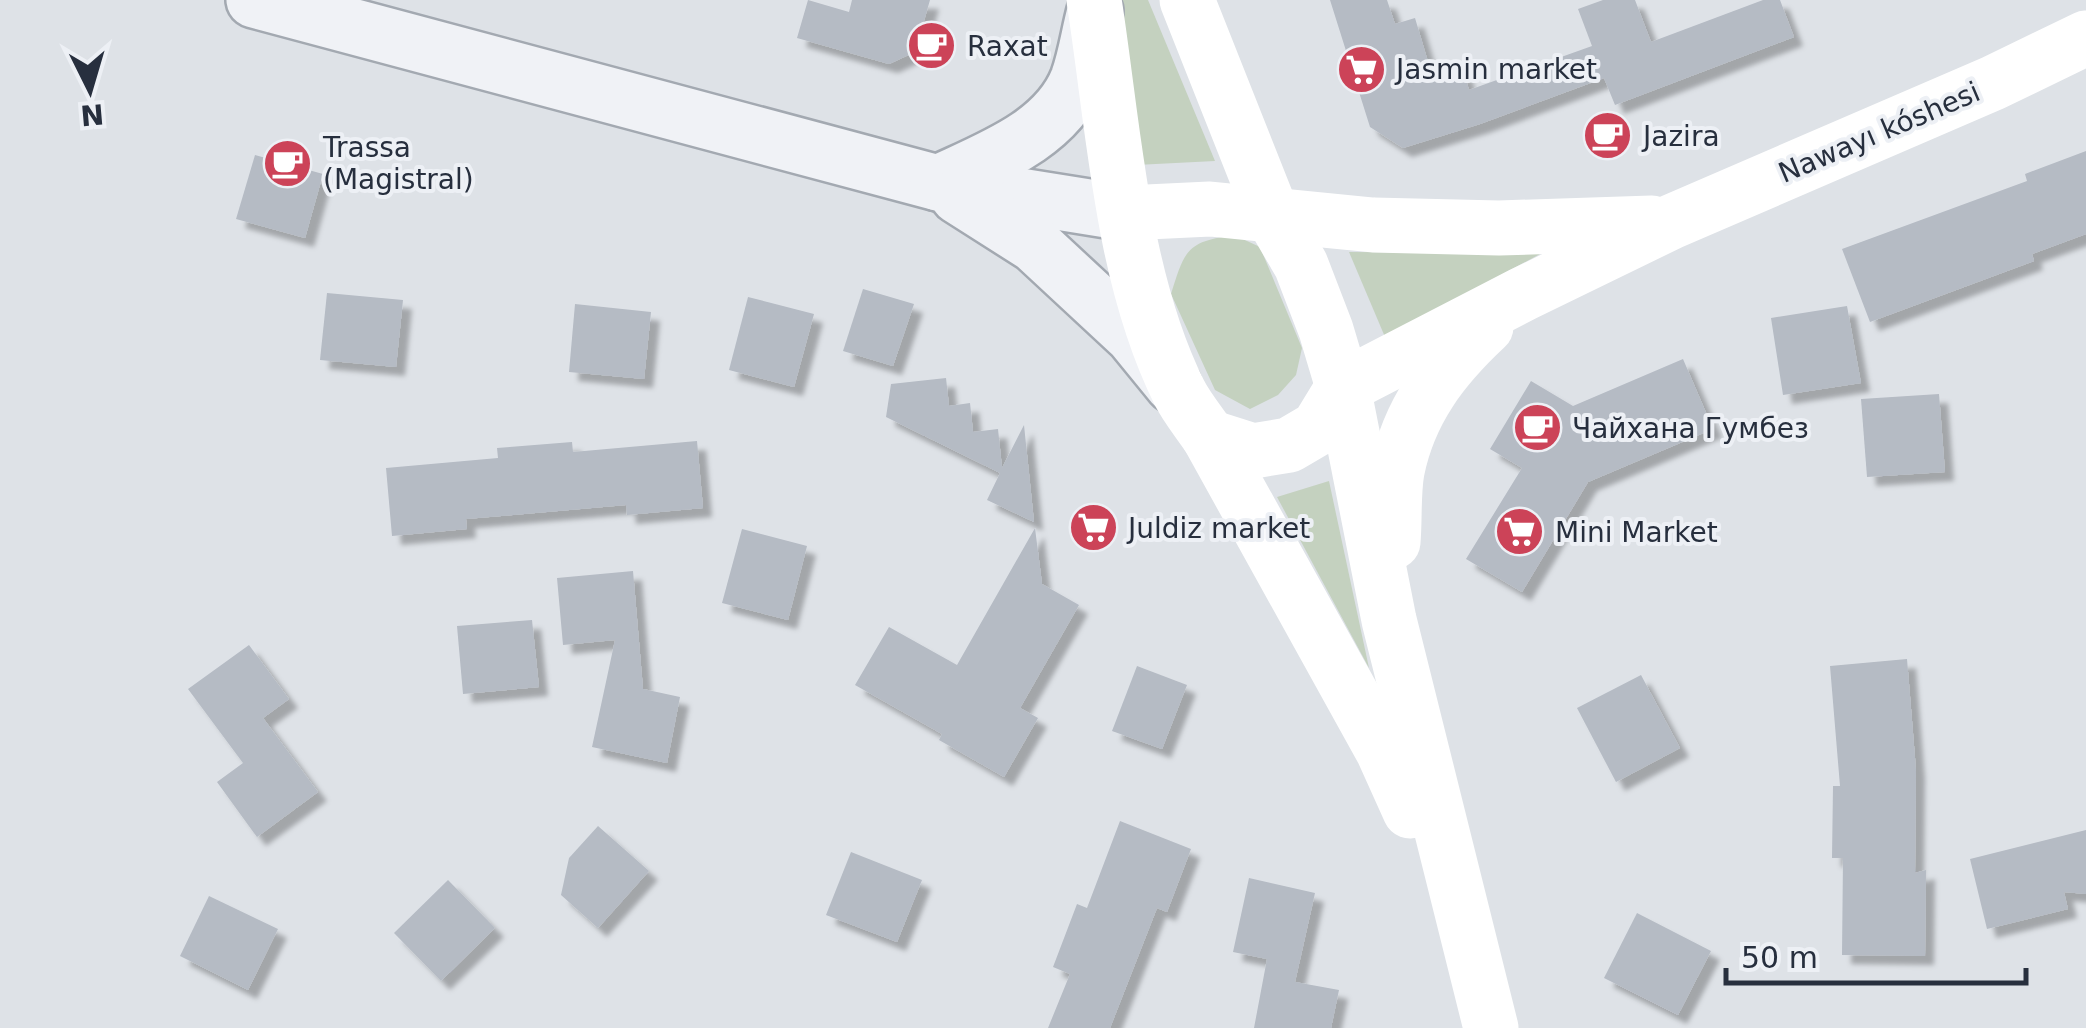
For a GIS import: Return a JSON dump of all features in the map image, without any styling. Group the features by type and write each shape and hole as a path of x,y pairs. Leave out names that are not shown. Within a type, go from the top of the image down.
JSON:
{"main road":[{"path":"1187,0 1274,217 1301,265 1343,387 1389,620 1492,1028"},
{"path":"1094,5 1126,214 1150,317 1194,415 1383,752 1467,936"},
{"name":"Nawayı kóshesi","path":"1343,387 1672,222 2086,38"},
{"path":"1126,214 1210,209 1374,224 1500,228 1672,222"},
{"path":"1389,620 1397,472 1416,408 1454,357 1523,294"},
{"path":"1194,415 1253,451 1289,445 1318,428 1343,387"}],"street":[{"path":"254,0 938,183 1126,214"},
{"path":"938,183 1012,148 1052,118 1077,81 1094,5"},
{"path":"938,183 1035,246 1132,336 1194,415"}],"green space":[{"path":"1113,0 1148,0 1215,161 1136,165"},
{"path":"1234,235 1260,247 1302,348 1296,375 1278,395 1250,409 1215,390 1171,294 1190,250 1206,241"},
{"path":"1349,252 1542,253 1385,337"},
{"path":"1329,481 1369,668 1277,497"}],"building":[{"path":"808,0 849,12 852,0 930,0 915,52 889,64 797,38"},
{"path":"1330,0 1387,0 1395,24 1415,18 1436,79 1463,70 1469,90 1592,46 1578,9 1603,0 1635,0 1651,42 1763,0 1780,0 1794,37 1615,105 1604,78 1403,148 1370,127"},
{"path":"2086,151 2086,234 2032,254 2034,261 1870,322 1842,249 2027,181 2025,174"},
{"path":"255,155 323,174 305,238 236,219"},
{"path":"863,289 914,304 893,366 843,351"},
{"path":"327,293 403,300 396,367 320,360"},
{"path":"748,297 814,314 794,387 729,370"},
{"path":"575,304 651,312 644,379 569,372"},
{"path":"1847,306 1861,383 1783,395 1771,318"},
{"path":"1683,359 1713,429 1588,482 1522,592 1466,559 1522,468 1490,449 1531,381 1573,406"},
{"path":"946,378 949,406 970,403 973,432 998,429 1002,468 1024,425 1034,522 987,500 1000,473 886,417 891,384"},
{"path":"1939,394 1945,472 1867,477 1861,399"},
{"path":"697,441 703,508 627,515 626,505 466,519 467,529 392,536 386,468 498,458 497,448 572,442 573,452"},
{"path":"1035,528 1042,584 1079,605 1020,708 1038,718 1004,777 939,740 942,734 855,685 889,627 957,665"},
{"path":"742,529 807,546 788,620 722,603"},
{"path":"633,571 643,689 680,697 667,763 592,747 615,640 563,645 557,578"},
{"path":"532,620 539,687 463,694 457,626"},
{"path":"249,645 289,699 263,718 318,792 257,837 217,782 243,763 188,689"},
{"path":"1907,659 1916,770 1915,873 1926,870 1925,956 1842,955 1843,858 1832,858 1833,786 1840,786 1830,666"},
{"path":"1137,666 1187,685 1162,749 1112,731"},
{"path":"1641,675 1680,748 1616,782 1577,708"},
{"path":"1120,821 1191,849 1167,912 1157,908 1110,1028 1048,1028 1070,974 1053,967 1077,904 1087,908"},
{"path":"598,826 649,871 598,928 561,895 569,858"},
{"path":"2086,830 2086,894 2064,892 2068,909 1987,929 1970,859"},
{"path":"851,852 922,880 897,942 826,915"},
{"path":"1249,878 1315,893 1295,982 1339,990 1331,1028 1254,1028 1267,959 1233,952"},
{"path":"448,880 495,928 441,981 394,933"},
{"path":"209,896 278,929 248,990 180,956"},
{"path":"1637,913 1711,951 1678,1015 1604,978"}],"place":[{"name":"Raxat","path":"932,46"},
{"name":"Jasmin market","path":"1361,69"},
{"name":"Jazira","path":"1608,136"},
{"name":"Trassa (Magistral)","path":"288,163"},
{"name":"Чайхана Гумбез","path":"1537,428"},
{"name":"Juldiz market","path":"1093,528"},
{"name":"Mini Market","path":"1520,532"}]}
